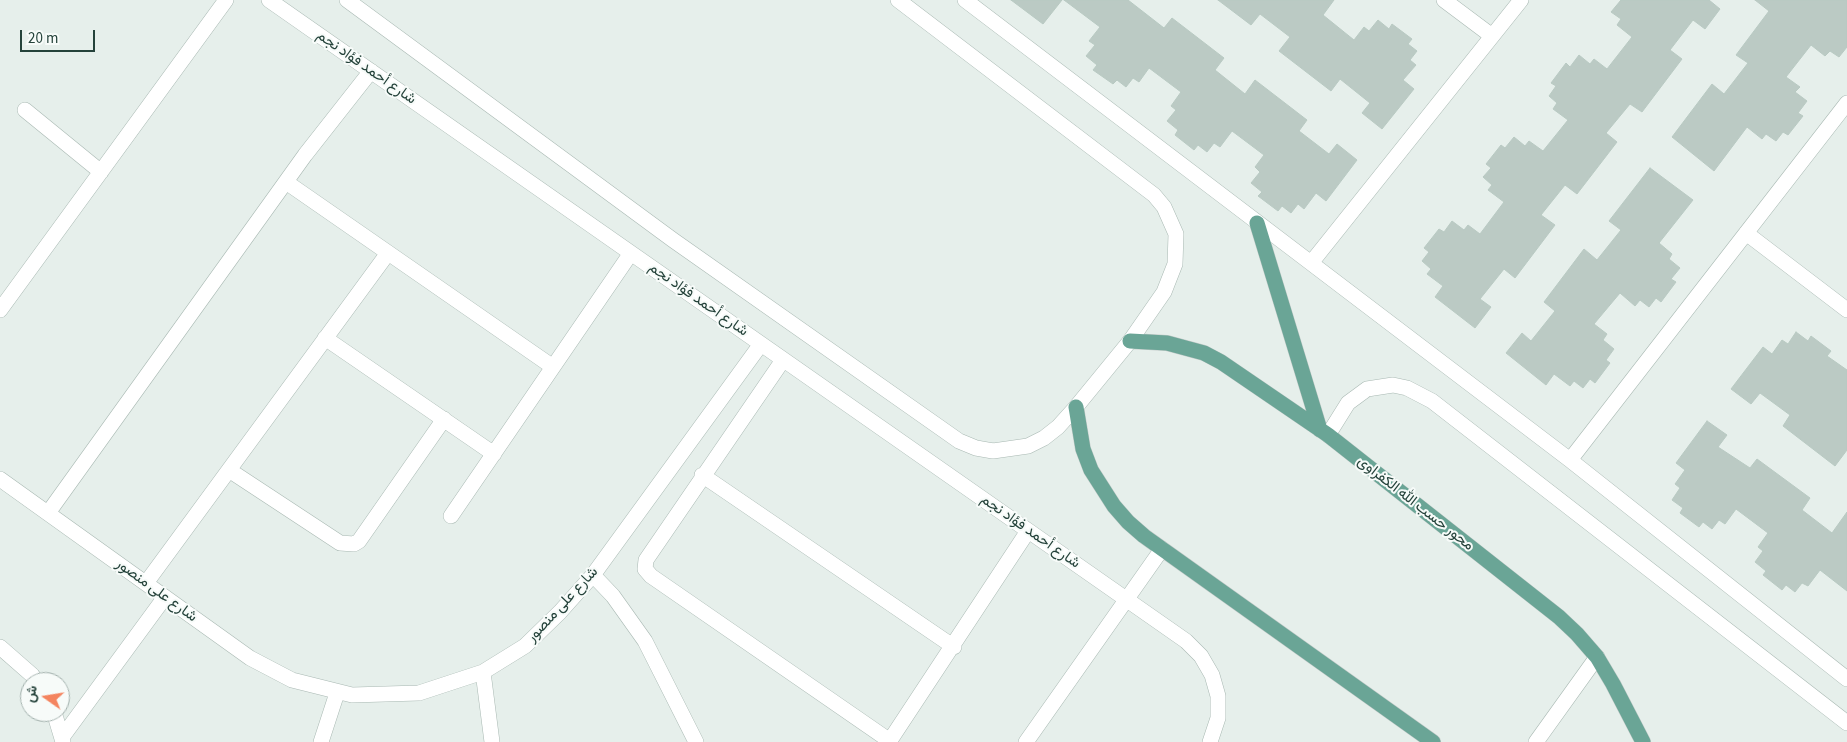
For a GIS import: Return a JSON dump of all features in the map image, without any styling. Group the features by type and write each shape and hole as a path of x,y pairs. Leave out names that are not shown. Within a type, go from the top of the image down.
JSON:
{"main road":[{"path":"1257,223 1324,433"},
{"name":"محور حسب الله الكفراوى","path":"1130,341 1168,343 1204,353 1221,362 1324,433 1559,617 1597,657 1614,684 1642,742"},
{"path":"1076,407 1083,449 1101,489 1128,522 1162,549 1433,742"}],"street":[{"path":"0,310 226,0"},
{"name":"شارع أحمد فؤاد نجم","path":"269,0 1186,641 1201,656 1212,674 1218,696 1218,718 1210,742"},
{"path":"346,0 673,240 959,442 993,451 1028,446 1044,438 1058,426 1130,341 1164,292 1176,264 1176,234 1164,207 1142,186 898,0"},
{"path":"965,0 1570,460 1847,679"},
{"path":"1444,0 1492,36"},
{"path":"1310,263 1521,0"},
{"path":"48,513 286,182 371,71"},
{"path":"1570,460 1847,103"},
{"path":"26,110 102,172"},
{"path":"286,182 553,367"},
{"path":"1746,233 1847,310"},
{"path":"146,583 388,253"},
{"path":"451,516 631,253"},
{"path":"325,338 494,454"},
{"name":"شارع على منصور","path":"0,478 250,658 292,680 337,693 352,695 419,693 483,672 525,646 560,612 593,575 761,344"},
{"path":"783,360 702,475 646,560 647,573 890,741 954,647 1028,531"},
{"path":"1324,433 1348,403 1367,389 1394,385 1407,388 1432,402 1847,723"},
{"path":"229,470 340,543 354,544 359,541 444,419"},
{"path":"702,475 954,647"},
{"path":"1026,742 1162,549"},
{"path":"593,575 613,596 645,641 696,742"},
{"path":"63,739 165,597"},
{"path":"0,647 29,672"},
{"path":"1536,742 1597,657"},
{"path":"483,672 492,742"},
{"path":"321,742 337,693"},
{"path":"57,722 63,739"}],"building":[{"path":"1011,0 1062,0 1043,24"},
{"path":"1064,0 1128,0 1164,28 1172,18 1224,58 1215,70 1245,94 1255,80 1307,120 1299,131 1329,154 1337,144 1357,160 1326,201 1316,193 1304,209 1298,204 1291,213 1282,206 1278,211 1258,196 1262,192 1251,183 1260,172 1255,167 1264,155 1232,131 1220,147 1214,143 1207,152 1198,145 1194,150 1175,135 1178,130 1167,121 1176,110 1171,106 1181,92 1149,68 1139,82 1133,78 1126,87 1117,80 1113,84 1093,70 1097,65 1086,56 1095,45 1089,41 1100,27"},
{"path":"1218,0 1334,0 1323,15 1354,40 1364,27 1369,31 1378,20 1389,29 1392,24 1412,39 1408,44 1417,51 1410,60 1416,65 1403,80 1414,89 1382,129 1362,113 1370,103 1340,79 1331,91 1279,51 1290,37 1260,14 1251,25"},
{"path":"1621,0 1709,0 1720,9 1705,29 1693,20 1670,50 1682,59 1642,112 1630,104 1606,133 1617,142 1577,194 1565,185 1541,215 1555,225 1515,278 1504,269 1480,299 1491,307 1475,328 1435,297 1443,286 1427,274 1431,269 1422,261 1429,252 1424,248 1439,229 1444,232 1452,221 1464,230 1468,225 1480,234 1504,202 1488,190 1492,185 1483,177 1491,168 1486,164 1501,145 1505,148 1514,137 1525,146 1529,141 1543,151 1568,120 1553,109 1557,103 1549,96 1556,86 1551,83 1566,63 1570,67 1579,55 1590,64 1594,59 1607,69 1632,37 1617,25 1621,19 1611,12"},
{"path":"1755,0 1847,0 1847,47 1839,57 1830,51 1825,56 1811,45 1786,77 1800,87 1795,92 1807,101 1798,113 1803,116 1788,135 1783,132 1776,141 1766,134 1762,139 1747,127 1714,171 1672,137 1712,84 1724,94 1748,63 1736,55 1769,11"},
{"path":"1650,168 1693,200 1659,243 1672,254 1669,259 1680,268 1671,279 1676,282 1661,302 1656,298 1649,307 1640,300 1635,306 1620,293 1594,324 1607,334 1603,340 1614,349 1606,360 1610,363 1595,383 1590,379 1583,388 1574,381 1570,386 1554,374 1546,385 1506,353 1522,333 1531,341 1555,311 1544,302 1584,249 1597,260 1621,230 1609,221"},
{"path":"1796,332 1808,341 1811,336 1831,351 1827,356 1847,370 1847,450 1835,466 1783,426 1790,415 1760,393 1751,404 1731,389 1763,347 1772,354 1782,340 1788,344"},
{"path":"1707,421 1727,435 1718,447 1750,468 1757,459 1810,498 1802,510 1832,533 1847,512 1847,591 1820,570 1808,586 1802,583 1795,592 1786,585 1782,590 1763,575 1766,571 1755,562 1763,551 1758,547 1768,533 1736,509 1725,524 1719,520 1712,529 1703,522 1699,527 1680,513 1683,508 1672,500 1680,488 1675,484 1685,470 1676,463"}]}
